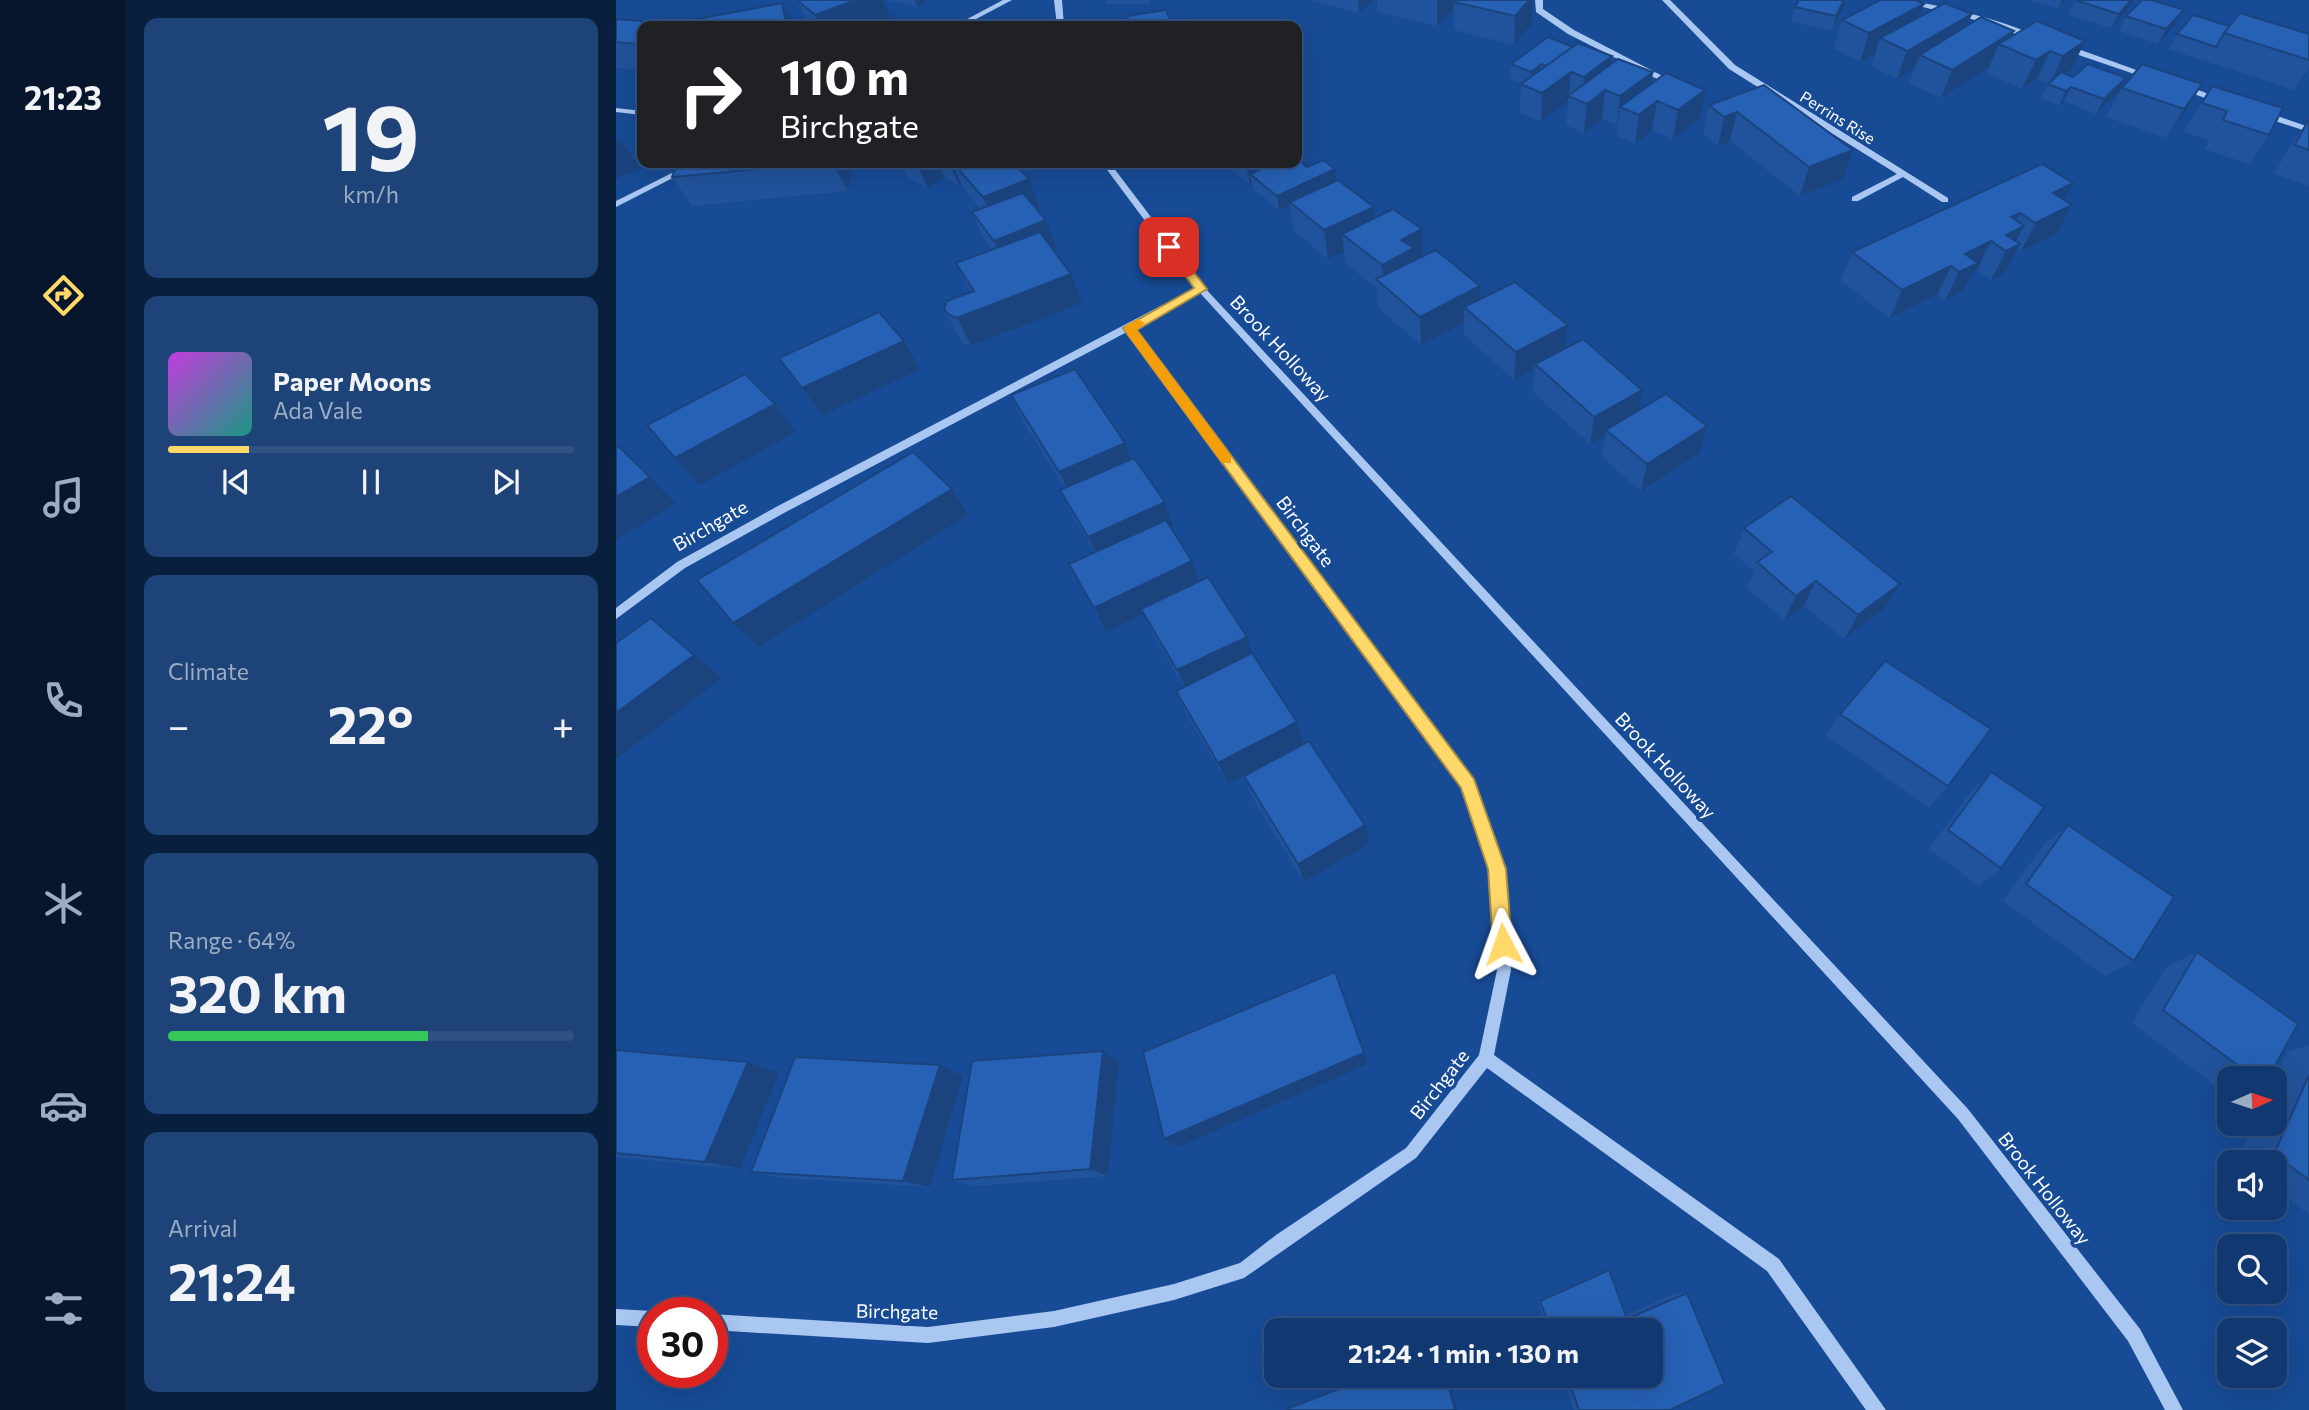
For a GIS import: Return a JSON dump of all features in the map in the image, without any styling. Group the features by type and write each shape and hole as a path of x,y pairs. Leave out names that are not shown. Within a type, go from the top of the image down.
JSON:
{"street":[{"path":"968,21 1008,0"},
{"path":"1058,0 1060,21"},
{"path":"1539,0 1539,9 1571,32 1686,90"},
{"name":"Perrins Rise","path":"1666,0 1731,67 1945,200"},
{"path":"1899,0 1977,18 2042,40"},
{"path":"2055,44 2160,79"},
{"path":"2173,84 2238,106"},
{"path":"616,110 637,112"},
{"path":"2251,110 2309,130"},
{"path":"616,204 688,168"},
{"name":"Brook Holloway","path":"1110,168 1201,289 1962,1114 2134,1335 2174,1410"},
{"path":"1855,199 1903,174"},
{"name":"Birchgate","path":"616,614 681,565 769,516 1201,289"},
{"name":"Birchgate","path":"728,1323 928,1335 1054,1319 1174,1292 1244,1270 1411,1153 1486,1058 1504,970 1497,869 1468,784 1129,328"},
{"path":"1486,1058 1773,1265 1877,1410"},
{"path":"616,1317 637,1318"}],"building":[{"path":"797,0 856,0 815,15"},
{"path":"1529,0 1515,16 1454,2"},
{"path":"1799,0 1844,0 1836,16 1795,7"},
{"path":"1880,0 1916,0 1924,4 1869,33 1842,20"},
{"path":"2075,0 2131,0 2119,14"},
{"path":"2142,0 2152,0 2184,10 2166,29 2126,16"},
{"path":"782,3 786,21 687,21"},
{"path":"1945,3 1972,14 1907,51 1880,38"},
{"path":"1166,10 1170,21 1128,21 1127,16"},
{"path":"2240,13 2309,34 2309,60 2224,33"},
{"path":"2193,15 2229,26 2216,47 2177,34"},
{"path":"1981,17 2014,31 1952,70 1920,55"},
{"path":"616,19 640,21 637,21 637,44 616,42"},
{"path":"2037,21 2085,41 2063,56 2050,51 2036,60 1999,44"},
{"path":"1548,37 1573,47 1547,66 1541,64 1531,72 1511,64"},
{"path":"1578,43 1612,56 1584,77 1571,72 1542,93 1521,84"},
{"path":"1618,59 1653,72 1620,96 1605,90 1587,104 1568,96"},
{"path":"2088,64 2126,78 2104,99 2071,87 2066,91 2048,84 2061,72 2073,77"},
{"path":"2142,64 2202,84 2184,109 2122,88"},
{"path":"1666,73 1705,90 1678,110 1657,101 1639,115 1620,107"},
{"path":"1764,85 1853,150 1809,167 1737,112 1724,117 1709,105"},
{"path":"2212,86 2283,108 2269,135 2223,120 2227,111 2202,103"},
{"path":"2309,119 2309,150 2295,145"},
{"path":"1323,160 1335,169 1277,196 1250,174 1264,168 1302,168 1302,163 1307,167"},
{"path":"2042,164 2073,183 2053,193 2072,205 2035,223 2020,213 2011,217 2024,226 2006,235 2020,244 2006,251 1991,241 1965,254 1978,263 1959,272 1951,266 1902,290 1852,252"},
{"path":"675,168 768,168 672,177"},
{"path":"957,168 1019,168 1029,179 983,197"},
{"path":"1338,180 1374,207 1324,230 1290,202"},
{"path":"1023,193 1046,220 994,241 972,212"},
{"path":"1393,209 1422,229 1401,240 1414,248 1382,265 1342,234"},
{"path":"1040,232 1071,274 957,318 949,315 944,309 947,301 974,291 956,263"},
{"path":"1436,250 1480,286 1420,317 1376,279"},
{"path":"1515,282 1568,325 1516,352 1464,307"},
{"path":"879,312 904,341 802,388 779,358"},
{"path":"1583,339 1642,390 1594,417 1535,364"},
{"path":"1075,369 1125,443 1059,472 1011,395"},
{"path":"745,374 775,404 675,458 647,425"},
{"path":"1666,394 1707,426 1647,464 1606,430"},
{"path":"616,447 650,477 616,497"},
{"path":"913,452 952,489 733,623 697,580"},
{"path":"1134,458 1165,502 1088,537 1060,490"},
{"path":"1791,496 1900,584 1858,615 1816,581 1796,596 1757,562 1772,552 1744,528"},
{"path":"1166,520 1192,561 1094,608 1069,564"},
{"path":"1208,577 1247,637 1177,670 1141,609"},
{"path":"651,618 694,655 616,713 616,643"},
{"path":"1252,653 1297,722 1218,763 1176,691"},
{"path":"1885,661 1991,729 1948,786 1840,714"},
{"path":"1309,741 1365,825 1298,864 1244,776"},
{"path":"1991,772 2044,807 2001,868 1948,830"},
{"path":"2068,825 2174,897 2134,961 2026,884"},
{"path":"2197,952 2298,1024 2275,1066 2239,1066 2163,1010"},
{"path":"1335,972 1364,1053 1164,1139 1143,1052"},
{"path":"616,1050 748,1062 705,1162 616,1153"},
{"path":"1103,1051 1090,1169 952,1180 972,1061"},
{"path":"795,1057 940,1065 903,1181 751,1172"},
{"path":"2309,1075 2309,1180 2287,1164 2287,1150 2276,1150 2282,1136 2287,1136 2287,1125"},
{"path":"1609,1270 1627,1318 1546,1318 1540,1301"},
{"path":"1687,1293 1725,1384 1670,1410 1579,1410 1571,1388 1663,1388 1663,1318 1629,1318"},
{"path":"1341,1388 1449,1388 1455,1410 1286,1410"}],"slow traffic":[{"path":"1138,323 1129,328 1226,459"}],"route":[{"path":"1169,247 1201,289 1129,328 1468,784 1497,869 1503,944"}]}
